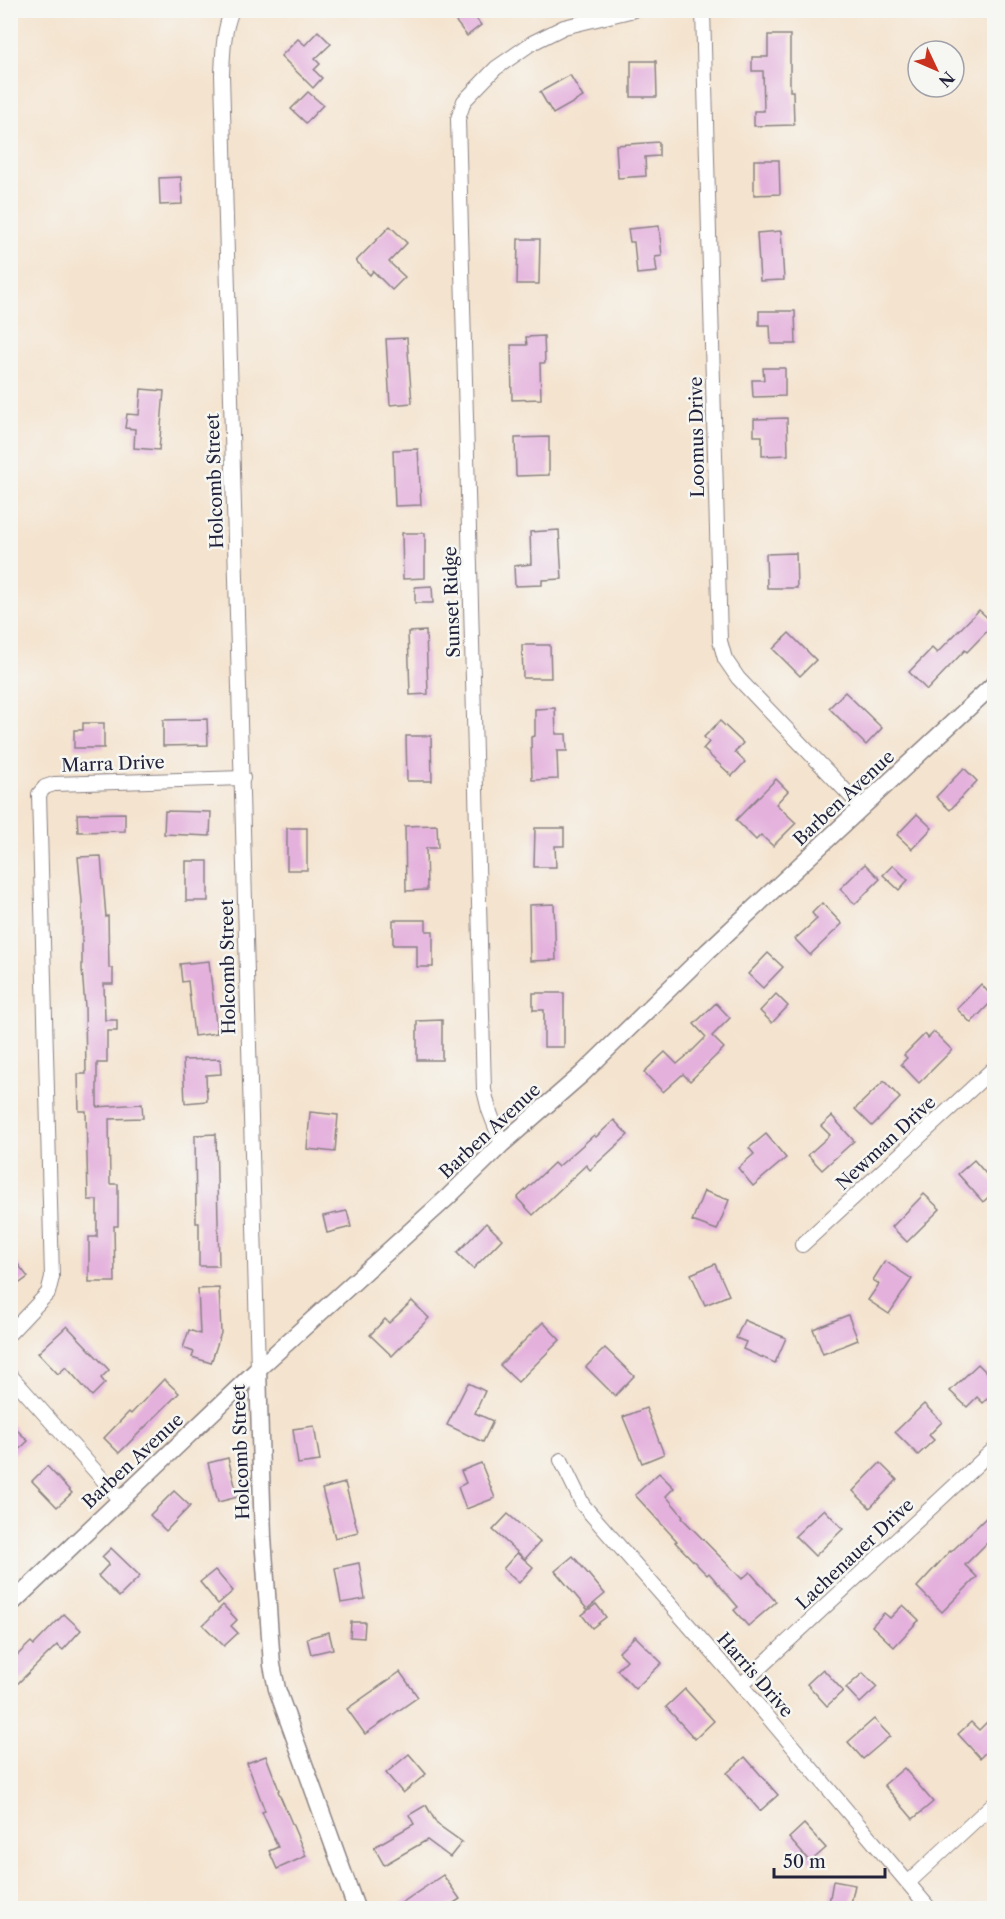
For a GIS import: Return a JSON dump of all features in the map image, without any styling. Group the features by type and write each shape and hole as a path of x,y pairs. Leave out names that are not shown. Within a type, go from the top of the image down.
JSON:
{"street":[{"name":"Holcomb Street","path":"232,10 226,24 223,43 222,75 263,1537 272,1665 277,1689 356,1908"},
{"name":"Sunset Ridge","path":"502,1144 484,1090 458,119 465,101 496,68 532,43 564,27 634,10"},
{"name":"Loomus Drive","path":"703,10 720,640 725,659 738,678 862,808"},
{"name":"Barben Avenue","path":"10,1605 258,1369 448,1197 994,684"},
{"name":"Marra Drive","path":"10,1333 48,1293 52,1277 39,794 45,787 54,783 243,778"},
{"name":"Newman Drive","path":"802,1245 994,1068"},
{"path":"10,1375 120,1499"},
{"name":"Lachenauer Drive","path":"741,1685 994,1449"},
{"name":"Harris Drive","path":"561,1460 583,1505 741,1685 929,1908"},
{"path":"909,1882 994,1803"}],"building":[{"path":"447,10 470,10 481,25 467,36"},
{"path":"318,31 331,44 315,59 320,64 314,70 322,78 313,88 281,56 298,39 305,45"},
{"path":"768,35 790,35 790,91 793,91 794,125 754,126 754,111 764,111 763,71 752,71 752,57 768,57"},
{"path":"631,61 656,61 657,97 631,97"},
{"path":"570,75 583,97 553,114 540,92"},
{"path":"308,92 323,105 306,123 291,109"},
{"path":"659,142 659,156 645,157 646,176 618,178 616,145"},
{"path":"754,160 779,160 780,194 754,195"},
{"path":"181,177 182,204 160,205 159,178"},
{"path":"390,226 407,243 389,262 405,277 392,290 373,271 370,275 356,261"},
{"path":"659,226 662,256 655,257 657,272 637,274 634,242 630,242 628,229"},
{"path":"781,231 784,280 760,281 757,233"},
{"path":"518,239 540,239 539,284 517,284"},
{"path":"759,311 795,311 796,344 771,344 770,325 759,325"},
{"path":"544,336 545,363 540,363 541,399 512,400 511,345 527,345 526,337"},
{"path":"407,338 412,403 390,405 386,339"},
{"path":"763,368 785,368 785,396 753,397 752,380 764,380"},
{"path":"141,389 164,391 159,450 134,448 135,429 125,428 127,414 139,415"},
{"path":"787,418 788,455 762,456 762,436 754,436 754,419"},
{"path":"549,437 549,475 516,476 515,438"},
{"path":"418,449 421,505 395,506 393,450"},
{"path":"559,530 562,579 542,580 542,585 515,586 514,566 531,564 530,532"},
{"path":"402,533 425,533 425,578 403,579"},
{"path":"796,553 797,588 767,588 766,554"},
{"path":"432,586 433,603 415,603 415,587"},
{"path":"979,610 994,624 967,652 965,650 927,690 909,672 932,648 937,653"},
{"path":"426,631 428,694 410,695 408,632"},
{"path":"789,633 816,660 800,676 773,649"},
{"path":"522,645 550,645 551,678 523,678"},
{"path":"845,692 882,728 866,745 829,708"},
{"path":"555,708 556,734 566,734 567,751 557,751 558,779 532,780 531,737 535,736 535,709"},
{"path":"207,719 208,745 163,746 163,720"},
{"path":"720,721 743,743 735,752 745,762 732,776 703,749 709,742 704,737"},
{"path":"83,723 104,723 104,748 74,748 74,730 83,730"},
{"path":"406,736 431,736 432,781 407,781"},
{"path":"964,768 977,781 950,810 936,797"},
{"path":"776,779 788,791 776,804 796,823 773,846 761,835 756,840 736,820"},
{"path":"165,811 211,812 210,836 164,834"},
{"path":"125,813 125,831 78,832 77,814"},
{"path":"917,814 932,828 912,849 897,835"},
{"path":"437,825 438,848 426,848 427,890 406,891 405,826"},
{"path":"287,828 307,828 307,870 287,870"},
{"path":"535,828 564,828 564,846 555,846 556,867 534,867"},
{"path":"101,856 106,917 108,916 109,968 113,968 113,984 104,984 105,1020 117,1020 117,1031 107,1031 107,1063 97,1063 97,1107 142,1104 143,1118 109,1119 110,1184 118,1184 118,1226 114,1226 115,1282 89,1282 89,1237 97,1237 97,1200 88,1200 86,1111 79,1111 78,1074 86,1074 82,901 78,857"},
{"path":"186,861 208,861 208,901 186,901"},
{"path":"865,864 880,879 855,904 840,889"},
{"path":"893,865 908,880 899,890 883,875"},
{"path":"822,903 842,924 810,955 795,939 817,919 812,913"},
{"path":"554,904 556,960 530,961 529,905"},
{"path":"393,920 426,920 426,931 433,931 433,967 417,967 417,945 393,945"},
{"path":"768,953 783,967 763,988 748,974"},
{"path":"209,961 217,1033 194,1036 188,981 182,982 180,964"},
{"path":"981,984 994,999 971,1023 957,1009"},
{"path":"533,993 564,993 564,1047 544,1047 544,1010 533,1010"},
{"path":"776,994 788,1006 772,1023 760,1011"},
{"path":"716,1003 730,1018 712,1036 724,1048 690,1081 683,1074 663,1092 644,1072 665,1052 677,1064 690,1053 706,1037 694,1024"},
{"path":"442,1020 442,1060 417,1060 417,1021"},
{"path":"934,1032 952,1050 919,1083 901,1064 907,1058 904,1055 925,1034 928,1038"},
{"path":"220,1059 221,1074 206,1075 207,1101 185,1103 183,1060"},
{"path":"884,1081 900,1098 872,1126 855,1109"},
{"path":"310,1112 338,1115 335,1152 307,1149"},
{"path":"832,1116 854,1141 822,1170 808,1155 830,1135 821,1126"},
{"path":"614,1120 628,1135 590,1170 586,1165 533,1215 517,1198 554,1163 558,1167"},
{"path":"216,1134 219,1266 199,1266 195,1135"},
{"path":"766,1134 786,1158 753,1186 738,1168 754,1154 749,1148"},
{"path":"974,1160 994,1183 994,1192 983,1202 958,1174"},
{"path":"704,1191 729,1200 717,1230 692,1221"},
{"path":"924,1194 940,1209 907,1242 892,1227"},
{"path":"347,1211 351,1227 327,1233 323,1216"},
{"path":"486,1223 502,1239 473,1269 457,1253"},
{"path":"10,1254 28,1277 10,1290"},
{"path":"885,1261 912,1279 889,1314 868,1300 879,1284 873,1280"},
{"path":"715,1264 729,1295 705,1305 691,1274"},
{"path":"219,1288 221,1333 211,1363 192,1357 194,1352 183,1348 189,1330 200,1334 198,1289"},
{"path":"412,1301 429,1318 392,1356 370,1335 385,1319 389,1323"},
{"path":"848,1315 858,1340 823,1354 813,1329"},
{"path":"744,1320 786,1338 775,1363 743,1349 746,1342 736,1338"},
{"path":"543,1322 560,1340 518,1382 500,1365"},
{"path":"67,1326 109,1370 101,1378 105,1383 92,1396 66,1367 58,1374 38,1353"},
{"path":"605,1348 634,1376 615,1396 586,1367"},
{"path":"978,1364 994,1380 994,1392 983,1403 977,1397 967,1407 950,1391"},
{"path":"164,1379 179,1393 119,1453 104,1438 129,1412 131,1414"},
{"path":"468,1383 485,1391 475,1413 493,1421 483,1442 447,1425"},
{"path":"924,1404 942,1422 929,1435 934,1440 918,1455 895,1432"},
{"path":"646,1408 664,1454 642,1463 623,1417"},
{"path":"10,1423 28,1441 10,1458"},
{"path":"314,1426 320,1461 298,1464 293,1429"},
{"path":"228,1458 238,1497 218,1502 208,1463"},
{"path":"481,1463 495,1498 466,1509 458,1487 466,1483 461,1471"},
{"path":"880,1463 897,1480 870,1508 853,1491"},
{"path":"47,1466 72,1493 57,1507 32,1481"},
{"path":"659,1473 674,1488 666,1496 683,1516 682,1518 742,1579 750,1572 776,1602 748,1626 734,1610 738,1607 709,1573 707,1575 675,1542 677,1541 635,1495"},
{"path":"345,1483 358,1532 335,1538 322,1489"},
{"path":"174,1491 190,1506 166,1531 150,1515"},
{"path":"824,1509 843,1529 815,1556 795,1536"},
{"path":"994,1510 994,1536 965,1565 977,1577 942,1612 917,1587 950,1551"},
{"path":"508,1514 540,1542 525,1559 493,1530"},
{"path":"111,1548 140,1576 119,1597 98,1576 109,1564 102,1557"},
{"path":"517,1553 533,1567 519,1583 503,1569"},
{"path":"573,1556 605,1594 587,1609 555,1571"},
{"path":"359,1563 365,1599 341,1603 335,1568"},
{"path":"215,1570 233,1591 218,1604 200,1582"},
{"path":"596,1604 606,1617 592,1628 582,1615"},
{"path":"223,1605 237,1620 231,1626 238,1633 224,1646 203,1625"},
{"path":"903,1605 919,1620 894,1647 872,1626 884,1613 890,1618"},
{"path":"64,1614 81,1630 63,1650 57,1645 10,1691 10,1662 31,1642 34,1645"},
{"path":"351,1622 365,1622 364,1638 350,1637"},
{"path":"329,1632 333,1649 311,1654 307,1638"},
{"path":"635,1636 662,1663 635,1689 617,1670 627,1660 619,1652"},
{"path":"823,1669 843,1691 827,1706 807,1684"},
{"path":"400,1672 418,1697 365,1734 347,1709"},
{"path":"863,1673 877,1687 860,1703 846,1688"},
{"path":"685,1689 714,1721 695,1739 666,1707"},
{"path":"994,1715 994,1744 980,1758 958,1734 971,1722 979,1730"},
{"path":"874,1719 890,1736 863,1759 848,1742"},
{"path":"409,1754 426,1774 403,1793 386,1773"},
{"path":"266,1756 278,1791 306,1856 277,1869 269,1851 278,1847 262,1812 265,1811 247,1763"},
{"path":"745,1757 778,1795 760,1811 727,1773"},
{"path":"904,1768 933,1802 913,1819 884,1785"},
{"path":"426,1805 437,1824 462,1842 450,1857 427,1840 384,1865 374,1847 414,1824 409,1815"},
{"path":"804,1824 826,1848 810,1862 789,1838"},
{"path":"443,1875 460,1899 446,1908 394,1908"},
{"path":"833,1881 855,1885 850,1908 828,1908"}]}
